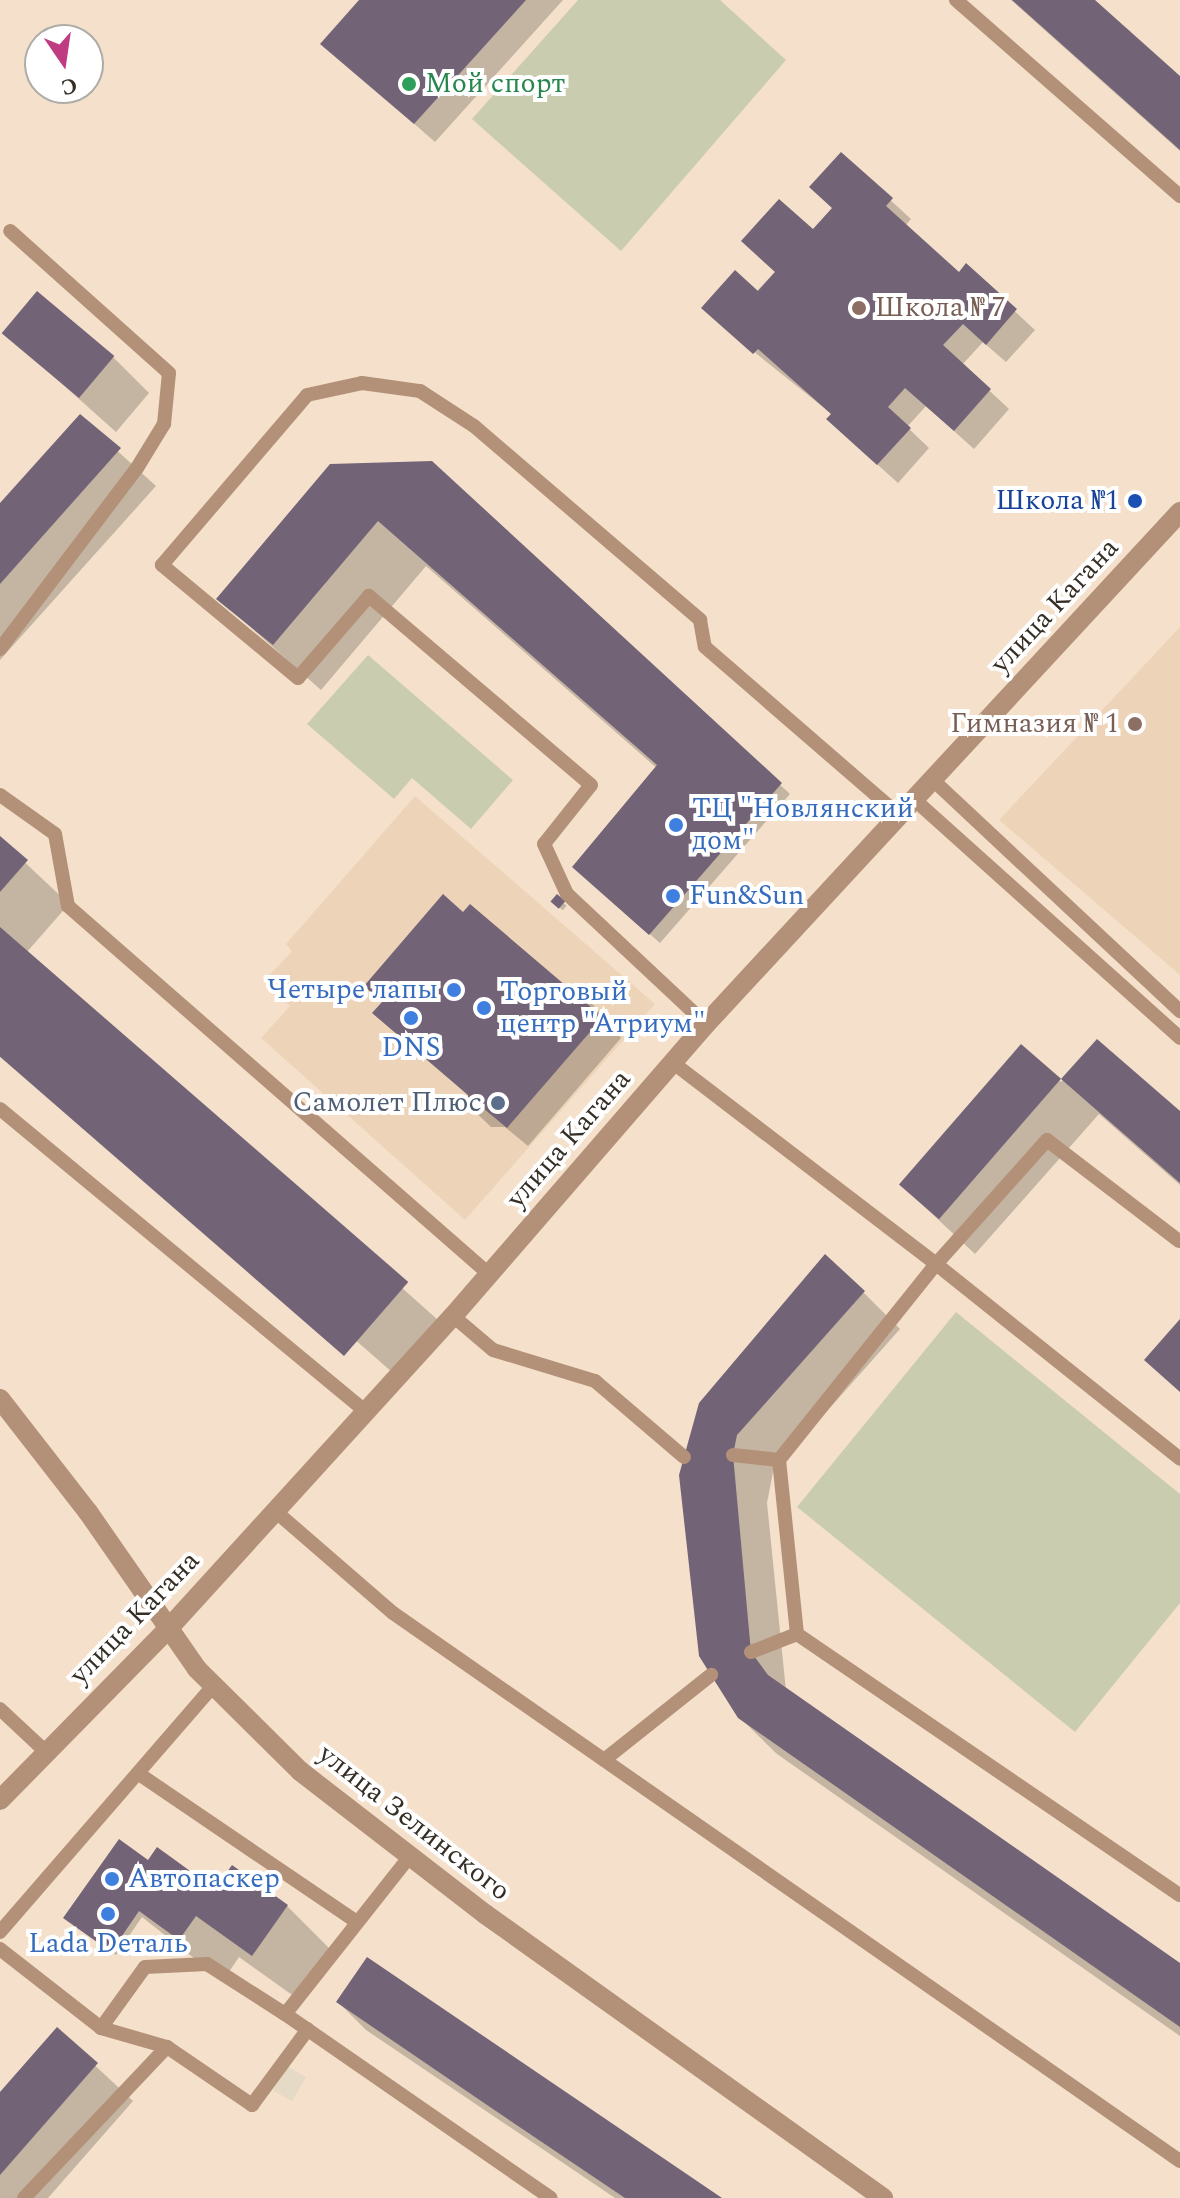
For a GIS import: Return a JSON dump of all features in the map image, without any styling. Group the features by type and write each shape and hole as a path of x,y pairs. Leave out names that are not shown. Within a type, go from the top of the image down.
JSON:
{"street":[{"name":"улица Кагана","path":"0,1800 168,1629 453,1316 706,1024 916,801 1180,512"},
{"name":"улица Зелинского","path":"0,1399 88,1512 168,1629 215,1684 300,1771 410,1856 883,2198"}],"lane":[{"path":"956,0 1180,196"},
{"path":"0,649 144,457 164,424 169,373 10,231"},
{"path":"706,1024 567,894 544,844 591,785 369,596 298,678 162,565 307,395 362,383 420,391 474,426 700,620 705,647 901,817"},
{"path":"934,781 1180,1011"},
{"path":"0,795 55,834 68,906 489,1274"},
{"path":"916,801 1180,1038"},
{"path":"672,1062 936,1264 1180,1459"},
{"path":"0,1109 365,1411"},
{"path":"1179,1241 1047,1140 936,1264 779,1460 797,1634 1180,1895"},
{"path":"453,1316 493,1350 595,1381 684,1457"},
{"path":"733,1455 779,1460"},
{"path":"274,1510 393,1613 1178,2155"},
{"path":"751,1652 797,1634"},
{"path":"604,1760 711,1675"},
{"path":"0,1932 215,1684"},
{"path":"0,1709 45,1751"},
{"path":"139,1774 357,1922"},
{"path":"285,2014 410,1856"},
{"path":"0,1949 101,2028 167,2047 252,2105 308,2029"},
{"path":"101,2028 145,1967 207,1964 308,2029 551,2198"},
{"path":"24,2198 167,2047"}],"shaded area":[{"name":"Гимназия № 1","path":"1180,627 1180,975 999,820"},
{"path":"415,796 655,1004 465,1220 261,1038 290,1006 264,981 292,951 286,944"},
{"path":"287,2066 306,2077 292,2101 273,2090"}],"green space":[{"path":"578,0 720,0 786,60 621,251 472,119"},
{"path":"368,655 513,780 471,829 412,778 394,799 307,724"},
{"path":"956,1312 1180,1494 1180,1603 1075,1732 797,1507"}],"building":[{"name":"Мой спорт","path":"359,0 526,0 414,124 320,44"},
{"path":"1012,0 1095,0 1180,76 1180,150"},
{"name":"Школа № 7","path":"841,152 893,198 886,206 959,272 966,263 1017,309 986,345 963,324 943,345 991,389 954,431 905,388 888,407 911,428 877,465 826,419 831,414 758,349 753,354 701,308 735,270 758,291 775,272 741,241 779,199 813,229 832,208 809,187"},
{"path":"37,291 114,356 79,398 2,333"},
{"path":"80,414 121,448 0,584 0,503"},
{"path":"432,461 782,783 649,935 572,867 657,765 378,521 273,645 216,599 330,464"},
{"path":"0,836 28,860 0,892"},
{"name":"Торговый центр \"Атриум\"","path":"443,894 463,912 470,904 565,985 578,985 580,998 603,1017 507,1128 483,1108 469,1109 468,1095 372,1013 382,1002 364,986"},
{"path":"557,894 565,901 559,909 550,902"},
{"path":"0,927 408,1282 344,1356 0,1057"},
{"path":"1097,1039 1180,1111 1180,1183 1061,1079"},
{"path":"1021,1044 1061,1079 939,1219 899,1184"},
{"path":"825,1254 865,1291 737,1435 733,1455 751,1652 768,1675 1180,1963 1180,2027 738,1718 699,1656 679,1475 699,1403"},
{"path":"1180,1319 1180,1392 1144,1360"},
{"path":"119,1839 148,1860 157,1847 215,1889 232,1865 288,1905 252,1956 196,1916 179,1940 139,1911 111,1952 63,1918"},
{"path":"367,1957 722,2198 625,2198 490,2107 336,2002"},
{"path":"57,2027 98,2063 0,2175 0,2092"}],"place":[{"name":"Мой спорт","path":"409,84"},
{"name":"Школа № 7","path":"859,308"},
{"name":"Школа №1","path":"1135,501"},
{"name":"Гимназия № 1","path":"1135,724"},
{"name":"ТЦ \"Новлянский дом\"","path":"676,825"},
{"name":"Fun&Sun","path":"673,896"},
{"name":"Четыре лапы","path":"454,990"},
{"name":"Торговый центр \"Атриум\"","path":"484,1008"},
{"name":"DNS","path":"411,1018"},
{"name":"Самолет Плюс","path":"498,1103"},
{"name":"Автопаскер","path":"112,1879"},
{"name":"Lada Dеталь","path":"108,1914"}]}
